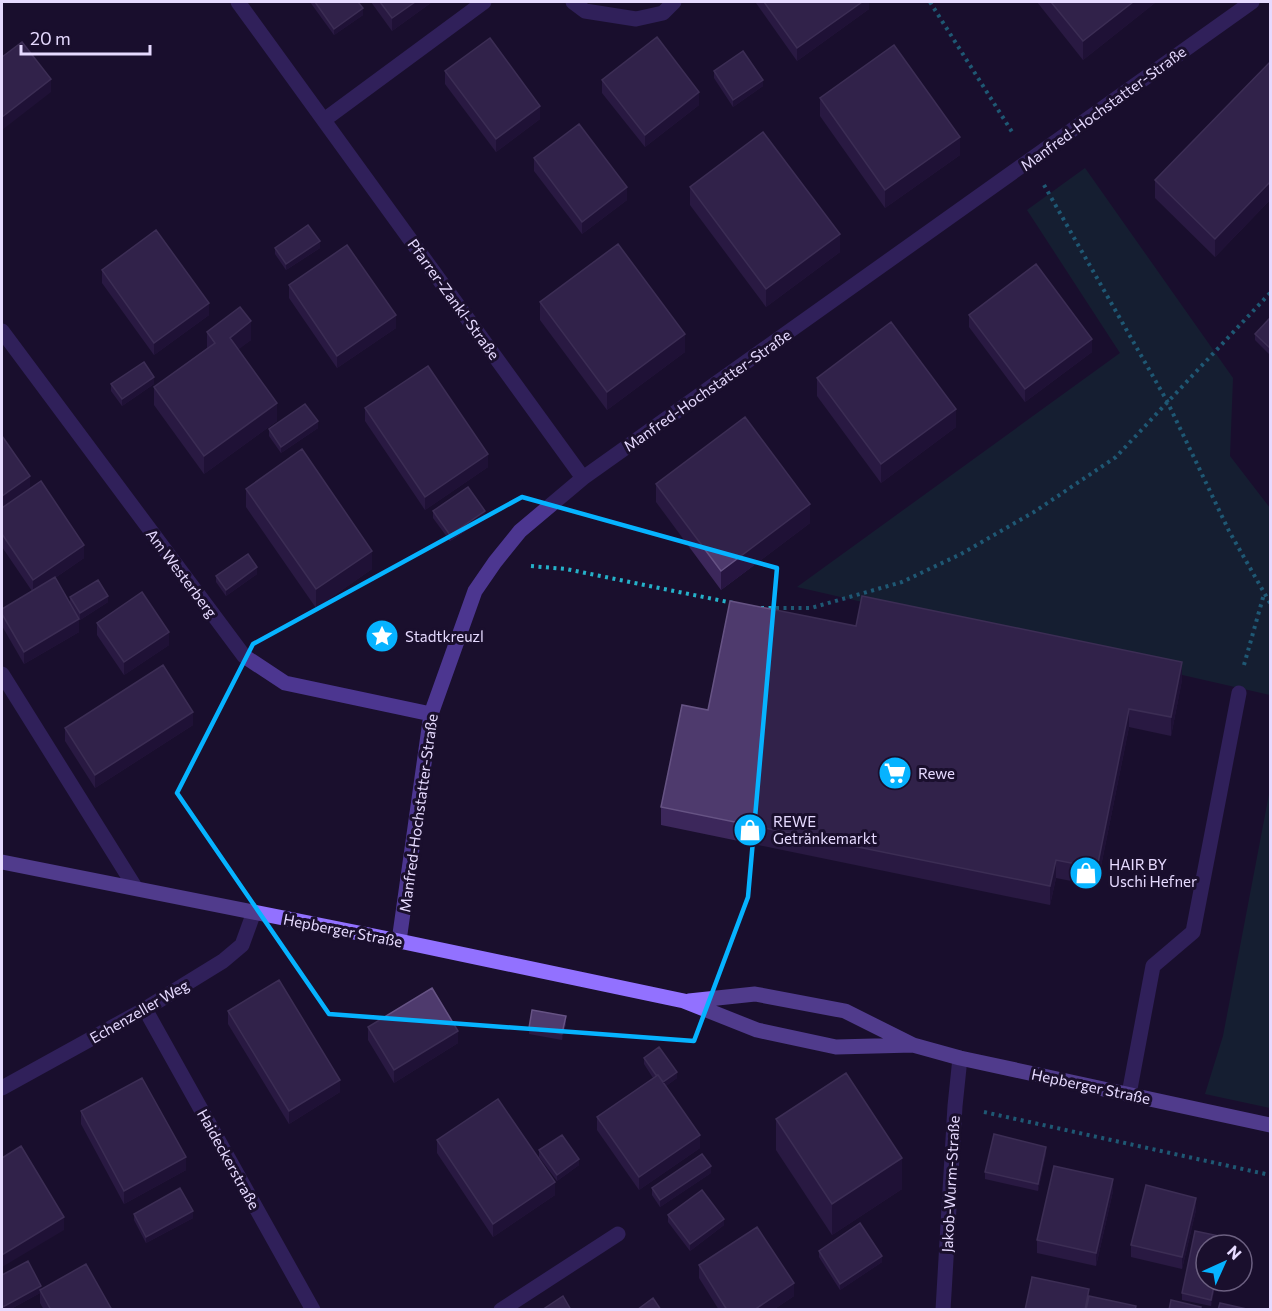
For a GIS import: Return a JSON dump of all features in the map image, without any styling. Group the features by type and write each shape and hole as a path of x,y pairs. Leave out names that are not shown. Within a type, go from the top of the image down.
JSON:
{"street":[{"name":"Pfarrer-Zankl-Straße","path":"238,2 583,478"},
{"path":"324,120 483,2"},
{"path":"573,2 585,11 636,19 663,13 674,2"},
{"name":"Manfred-Hochstatter-Straße","path":"399,941 430,714 475,591 520,531 583,478 1252,2"},
{"name":"Am Westerberg","path":"2,331 244,656 285,683 430,714"},
{"path":"2,674 135,888"},
{"path":"1129,1094 1153,966 1193,932 1239,693"},
{"name":"Hepberger Straße","path":"2,862 399,941 684,1001 757,1030 836,1047 913,1045"},
{"name":"Echenzeller Weg","path":"2,1088 146,1009 223,961 242,945 254,912"},
{"name":"Hepberger Straße","path":"684,1001 755,994 845,1011 913,1045 960,1058 1270,1125"},
{"name":"Haideckerstraße","path":"146,1009 313,1310"},
{"name":"Jakob-Wurm-Straße","path":"942,1310 960,1058"},
{"path":"501,1310 618,1234"}],"path":[{"path":"930,2 1030,161 1167,401 1229,531 1270,603"},
{"path":"749,606 811,608 902,582 961,554 1034,512 1116,457 1270,293"},
{"path":"495,562 566,569 738,604"},
{"path":"1239,693 1244,664 1264,594"},
{"path":"955,1106 1270,1175"}],"highlighted area":[{"path":"522,497 777,568 748,897 694,1041 329,1014 177,793 253,644"}],"green space":[{"path":"1085,168 1233,378 1230,456 1270,508 1270,695 797,587 1120,353 1027,210"},
{"path":"1270,789 1270,1108 1205,1094 1223,1036"}],"building":[{"path":"315,2 358,2 363,8 334,29"},
{"path":"380,2 415,2 392,18"},
{"path":"764,2 862,2 797,48"},
{"path":"1051,2 1133,2 1083,41"},
{"path":"657,37 699,92 645,135 602,80"},
{"path":"490,38 540,106 496,139 445,71"},
{"path":"22,42 51,79 2,117 2,57"},
{"path":"894,45 960,137 885,190 820,98"},
{"path":"743,51 763,80 733,100 714,71"},
{"path":"1270,62 1270,182 1215,239 1155,180"},
{"path":"579,124 627,187 582,222 534,158"},
{"path":"763,132 840,234 766,289 690,187"},
{"path":"308,225 320,241 286,264 275,248"},
{"path":"156,230 209,303 154,343 102,270"},
{"path":"618,244 685,334 607,392 540,302"},
{"path":"347,245 396,315 337,356 289,285"},
{"path":"1036,264 1092,339 1025,389 969,315"},
{"path":"240,307 251,321 230,338 277,403 204,456 154,387 215,343 207,332"},
{"path":"1270,318 1270,348 1255,334"},
{"path":"891,322 956,409 881,464 817,378"},
{"path":"144,362 154,377 122,399 111,384"},
{"path":"428,366 488,454 425,497 365,408"},
{"path":"305,404 318,421 281,447 269,429"},
{"path":"745,417 810,504 721,571 656,484"},
{"path":"2,436 30,476 2,496"},
{"path":"302,449 372,551 316,589 246,489"},
{"path":"41,481 84,545 33,580 2,534 2,508"},
{"path":"468,487 485,511 450,535 433,511"},
{"path":"248,554 257,567 226,590 216,576"},
{"path":"55,577 79,619 24,652 2,614 2,609"},
{"path":"98,580 108,596 80,613 70,597"},
{"path":"142,592 169,632 124,662 97,623"},
{"name":"Rewe","path":"862,596 1182,662 1171,717 1129,709 1097,868 1056,860 1050,886 661,807 682,705 708,710 730,601 856,626"},
{"path":"163,665 193,712 95,775 65,728"},
{"path":"279,980 340,1080 289,1111 228,1011"},
{"path":"432,988 458,1031 394,1070 368,1027"},
{"path":"532,1010 566,1016 562,1034 529,1028"},
{"path":"659,1047 677,1072 663,1082 644,1058"},
{"path":"846,1073 902,1158 832,1204 776,1119"},
{"path":"658,1075 700,1135 639,1177 597,1117"},
{"path":"142,1078 186,1157 124,1191 81,1111"},
{"path":"498,1099 555,1182 493,1224 437,1140"},
{"path":"994,1134 1046,1147 1038,1184 985,1172"},
{"path":"562,1135 579,1159 557,1175 539,1150"},
{"path":"21,1146 64,1217 2,1255 2,1158"},
{"path":"702,1154 711,1166 660,1200 652,1188"},
{"path":"1054,1166 1113,1179 1096,1253 1037,1240"},
{"path":"1146,1185 1196,1198 1182,1257 1131,1245"},
{"path":"180,1188 193,1211 146,1237 134,1214"},
{"path":"702,1190 724,1219 690,1244 668,1215"},
{"path":"860,1223 882,1256 840,1284 819,1251"},
{"path":"757,1227 794,1283 754,1310 727,1310 699,1265"},
{"path":"1194,1236 1194,1293 1212,1293 1211,1300 1182,1293"},
{"path":"28,1261 41,1286 3,1307 2,1275"},
{"path":"86,1264 112,1310 51,1310 40,1290"},
{"path":"1032,1277 1089,1289 1085,1310 1025,1310"},
{"path":"563,1296 571,1310 542,1310"},
{"path":"1089,1296 1136,1306 1135,1310 1086,1310"},
{"path":"653,1298 661,1310 637,1310"},
{"path":"1171,1300 1201,1307 1200,1310 1169,1310"},
{"path":"1220,1303 1251,1310 1218,1310"}],"place":[{"name":"Stadtkreuzl","path":"382,636"},
{"name":"Rewe","path":"895,773"},
{"name":"REWE Getränkemarkt","path":"750,830"},
{"name":"HAIR BY Uschi Hefner","path":"1086,873"}]}
